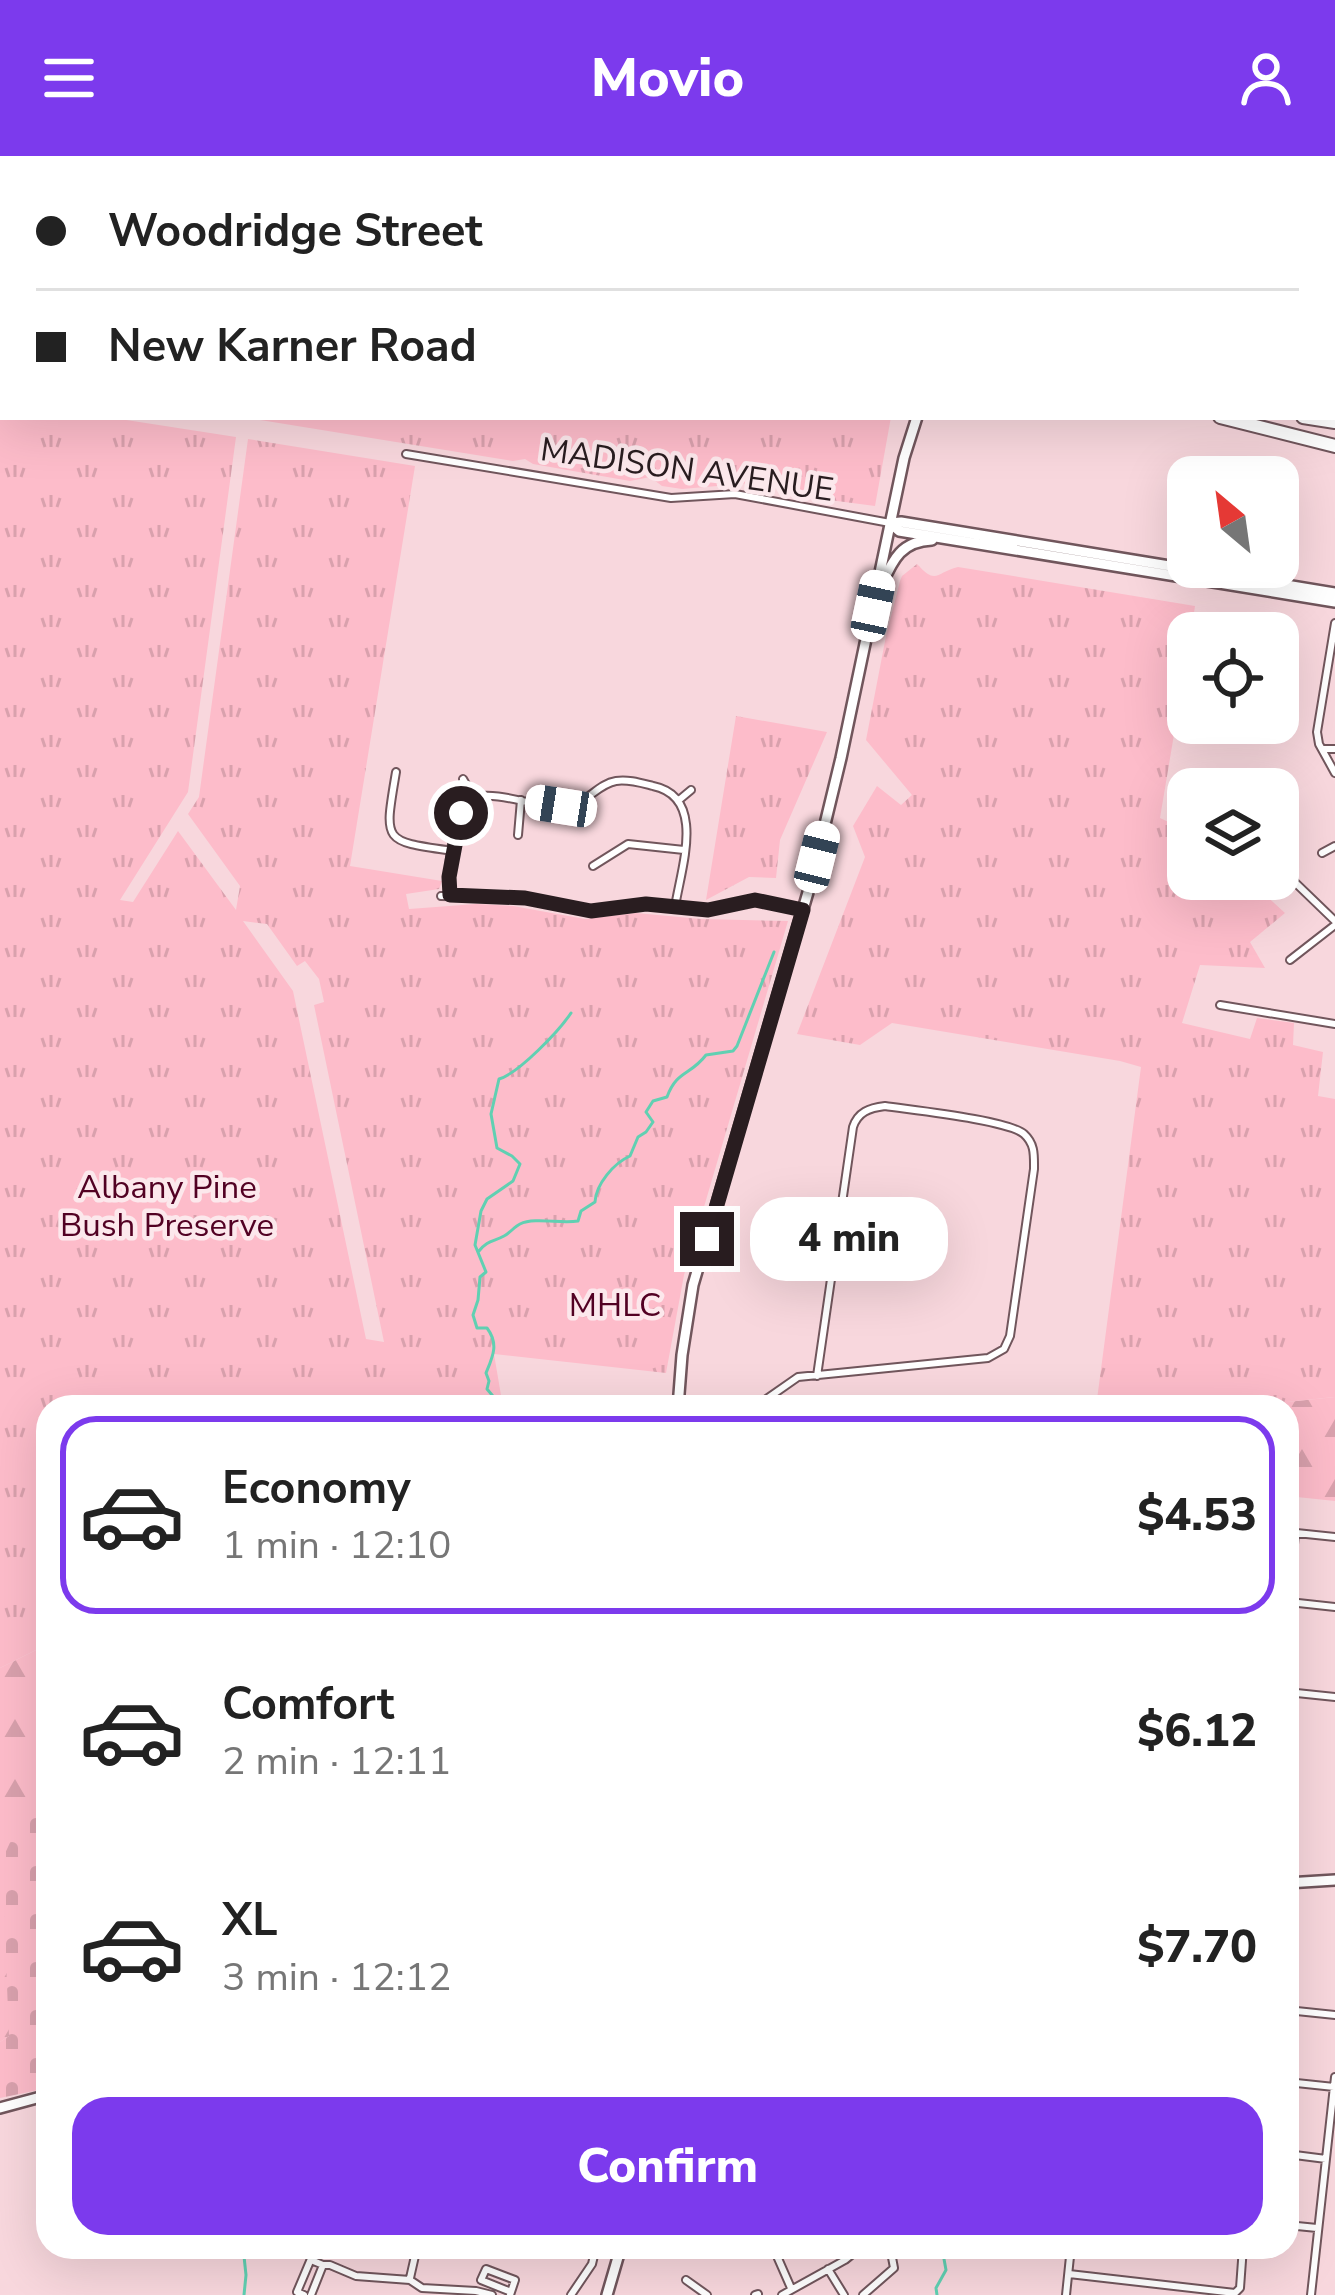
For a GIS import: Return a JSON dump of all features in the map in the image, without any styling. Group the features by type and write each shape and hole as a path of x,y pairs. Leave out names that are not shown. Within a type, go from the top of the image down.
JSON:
{"highway":[{"path":"1232,420 1335,446"}],"main road":[{"path":"679,1395 693,1285 803,910 916,420"},
{"path":"890,523 899,531 1335,598"},
{"path":"890,523 1335,598"},
{"path":"873,606 891,564 908,545 925,540 974,543"},
{"path":"1299,1882 1335,1880"},
{"path":"0,2108 36,2098"},
{"path":"607,2295 618,2259"}],"street":[{"name":"MADISON AVENUE","path":"406,454 671,498 735,494 890,523"},
{"path":"1335,623 1317,732 1335,773"},
{"path":"1325,679 1335,681"},
{"path":"1322,749 1335,749"},
{"path":"396,772 388,820 392,833 403,843 453,851"},
{"path":"463,779 473,797"},
{"path":"473,797 567,806 584,800 602,785 625,781 662,788 680,800 687,819 675,908"},
{"path":"680,800 691,790"},
{"path":"473,797 459,818 446,896 525,898 591,911 631,905 708,910 755,900 803,910"},
{"path":"518,835 521,800"},
{"path":"593,866 628,844 684,850"},
{"path":"1322,853 1335,846"},
{"path":"1290,960 1335,923 1299,887"},
{"path":"1220,1005 1335,1024"},
{"path":"771,1395 792,1380 988,1358 1004,1349 1010,1336 1034,1169 1034,1149 1025,1135 1004,1125 885,1106 866,1110 857,1118 818,1376"},
{"path":"1299,1534 1335,1537"},
{"path":"1299,1603 1335,1607"},
{"path":"1299,1693 1335,1697"},
{"path":"1299,2011 1335,2015"},
{"path":"1311,2295 1335,2077"},
{"path":"1299,2083 1334,2086"},
{"path":"1299,2155 1326,2158"},
{"path":"1299,2226 1317,2228"},
{"path":"410,2280 413,2259"},
{"path":"571,2295 593,2259"},
{"path":"779,2259 803,2295"},
{"path":"782,2295 846,2259"},
{"path":"863,2295 894,2268 892,2259"},
{"path":"1066,2295 1071,2259"},
{"path":"1069,2274 1231,2293 1239,2290 1242,2259"},
{"path":"323,2265 308,2295 297,2292 311,2260 356,2276 492,2295"},
{"path":"486,2269 515,2280 510,2294 481,2280 486,2269"},
{"path":"829,2269 844,2295"},
{"path":"686,2280 707,2295"}],"green space":[{"name":"Albany Pine Bush Preserve","path":"0,420 126,420 236,437 188,792 120,900 133,902 178,831 236,910 240,886 188,814 199,797 248,439 415,466 350,866 442,881 439,889 406,894 409,909 476,904 585,919 636,913 788,921 684,1275 666,1373 494,1354 501,1395 36,1395 36,1650 0,1668","holes":["243,921 267,924 297,966 305,961 319,979 324,1002 314,1005 384,1342 366,1339 293,991"]},
{"path":"260,420 890,420 875,506 799,496 776,481 682,489 662,486 650,477 630,481 525,459 513,461"},
{"path":"917,564 933,576 958,567 1195,606 1194,612 1167,612 1167,744 1172,744 1160,818 1167,821 1167,900 1271,900 1285,913 1250,942 1265,968 1200,965 1182,1023 1250,1039 1257,1018 1294,1023 1293,1045 1323,1052 1318,1096 1335,1099 1335,1397 1299,1401 1299,1395 1098,1395 1141,1067 892,1023 860,1045 797,1034 865,857 853,826 877,786 901,805 912,795 866,740 900,581"},
{"path":"736,716 827,732 780,840 776,878 749,877 706,900"},
{"path":"1335,1397 1335,1501 1299,1497 1299,1401"},
{"path":"36,1650 36,1822 9,2036 0,2042 0,1668"},
{"path":"36,1796 36,2090 0,2098 0,2042 9,2036 2,1860"}],"waterway":[{"path":"479,1251 526,1222 578,1221 581,1211 595,1202 607,1175 630,1156 638,1137 653,1122 646,1112 653,1101 667,1097 675,1082 706,1055 733,1051 737,1046 774,952"},
{"path":"492,1395 486,1373 493,1339 487,1328 477,1328 473,1315 480,1277 486,1272 475,1245 487,1199 513,1181 520,1164 497,1148 491,1114 499,1079 527,1060 571,1013"},
{"path":"244,2259 244,2295"},
{"path":"937,2295 946,2270 944,2259"}],"route":[{"path":"461,813 450,895 525,898 591,911 646,904 708,910 755,900 803,910 707,1239"}],"park label":[{"name":"MHLC","path":"615,1305"}]}
